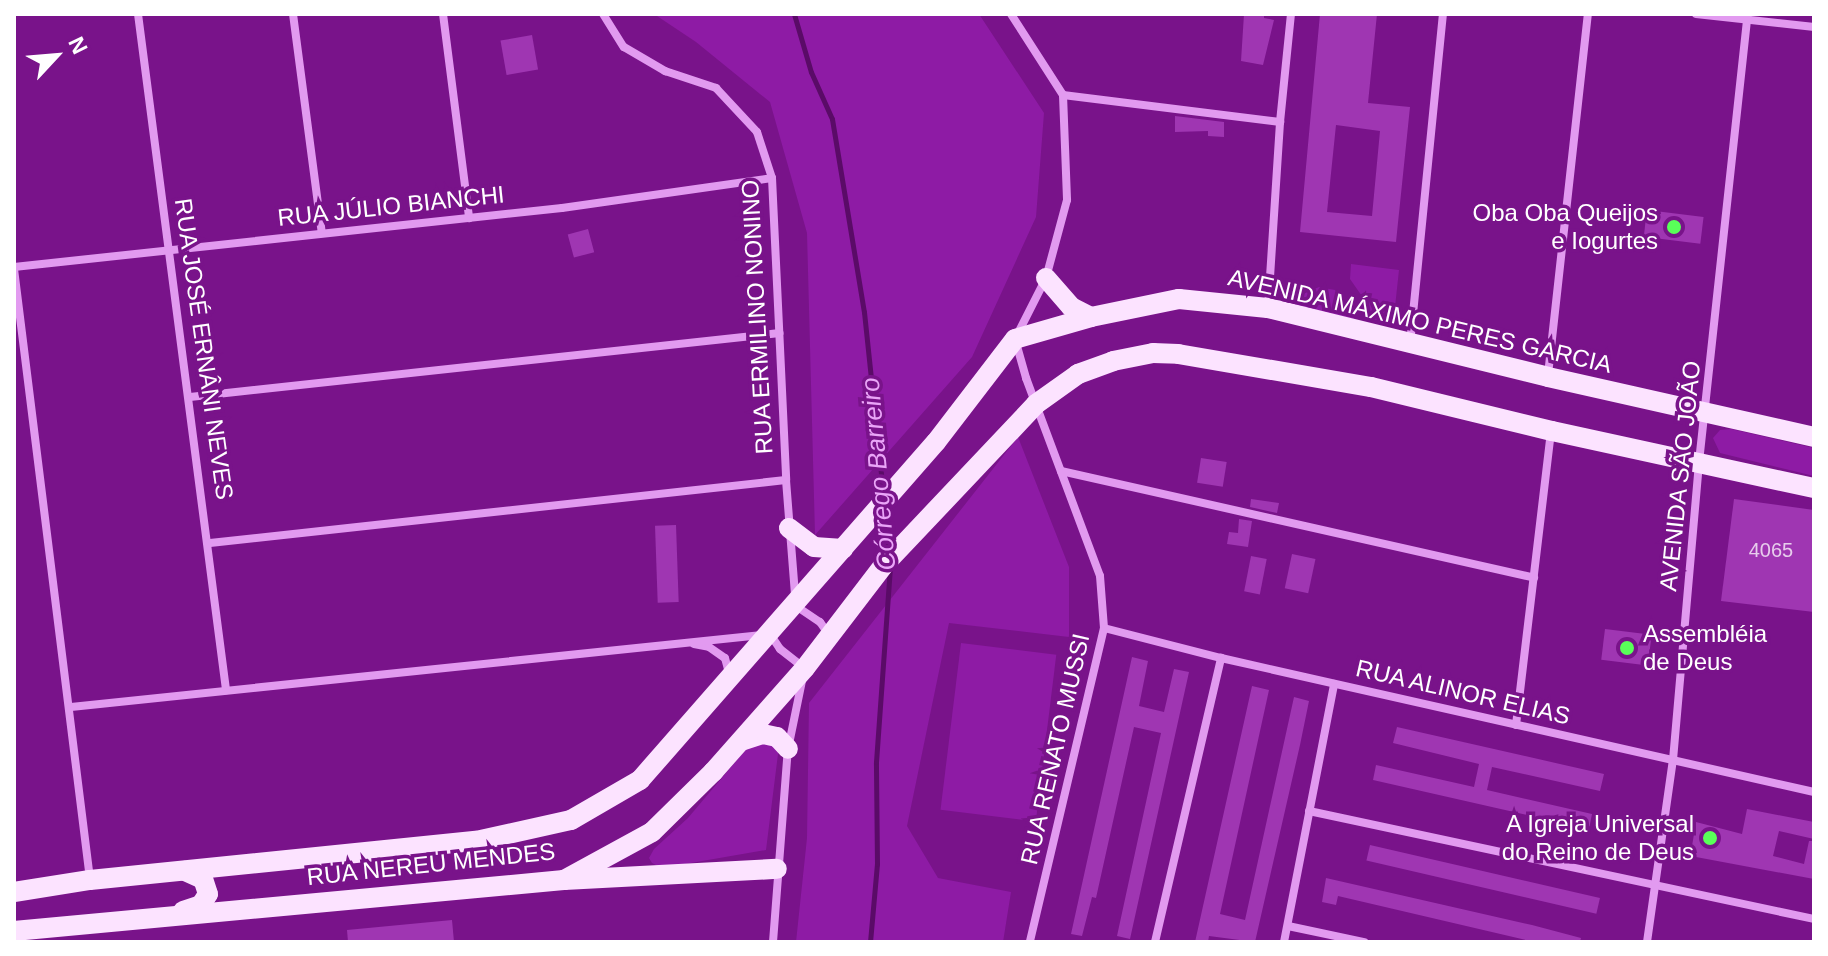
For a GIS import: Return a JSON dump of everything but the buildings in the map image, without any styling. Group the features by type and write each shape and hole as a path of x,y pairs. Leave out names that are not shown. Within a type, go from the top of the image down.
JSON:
{"main road":[{"path":"1046,278 1071,307 1091,317"},
{"name":"AVENIDA MÁXIMO PERES GARCIA","path":"1015,339 1091,317 1179,299 1268,308 1707,415 1814,437"},
{"path":"770,634 936,442 1015,339"},
{"path":"1036,404 1078,374 1097,367 1143,354 1178,354 1371,387 1552,431 1814,488"},
{"name":"RUA NEREU MENDES","path":"14,931 69,929 160,916 564,880 652,832 741,741 805,668 883,566 1036,404"},
{"path":"789,528 796,537 814,547 843,549"},
{"name":"RUA NEREU MENDES","path":"14,892 90,880 476,841 571,820 640,780 770,634"},
{"path":"741,741 763,734 777,737 788,749"},
{"path":"564,880 777,869"},
{"path":"160,916 205,901 208,894 203,879 184,871"}],"street":[{"name":"RUA JOSÉ ERNÂNI NEVES","path":"138,14 210,543 226,690"},
{"path":"293,14 322,233"},
{"path":"443,14 469,218"},
{"name":"RUA ERMILINO NONINO","path":"603,14 624,47 665,71 716,88 757,132 772,178 786,480 796,606"},
{"path":"1011,14 1063,95 1067,200 1046,278 1015,339"},
{"path":"1268,308 1280,122 1291,14"},
{"path":"1410,344 1443,14"},
{"path":"1548,377 1588,14"},
{"path":"1696,14 1748,17 1814,27"},
{"name":"AVENIDA SÃO JOÃO","path":"1647,942 1673,760 1699,462 1707,415 1748,17"},
{"path":"1063,95 1280,122"},
{"name":"RUA JÚLIO BIANCHI","path":"14,268 469,218 772,178"},
{"path":"14,268 71,707 90,880"},
{"path":"190,397 780,333"},
{"name":"RUA RENATO MUSSI","path":"1015,339 1100,576 1104,628 1030,942"},
{"path":"1516,725 1552,431"},
{"path":"1061,471 1534,578"},
{"path":"210,543 786,480"},
{"path":"796,606 820,622 830,635"},
{"name":"RUA ALINOR ELIAS","path":"1104,628 1221,658 1814,792"},
{"path":"71,707 770,634 780,649 805,668 788,749 773,942"},
{"path":"685,642 709,647 725,658 731,679"},
{"path":"1155,942 1221,658"},
{"path":"1284,942 1334,684"},
{"path":"1309,811 1654,882 1814,919"},
{"path":"1288,926 1364,942"}],"shaded area":[{"path":"654,14 979,14 1044,113 1036,217 972,357 815,535 807,233 770,102 696,42"},
{"path":"1351,264 1399,270 1394,316 1387,321 1370,319 1364,299 1350,279"},
{"path":"1319,287 1335,290 1346,301 1354,319 1293,305 1303,294"},
{"path":"1731,429 1814,448 1814,476 1720,453 1713,438 1720,430"},
{"path":"1018,437 1069,567 1069,637 949,623 907,826 938,878 1011,892 1003,942 796,942 807,838 809,703"},
{"path":"961,643 1056,655 1036,821 941,810"},
{"path":"753,741 779,746 766,850 662,868 652,863 649,858 654,849 688,818"}],"waterway":[{"name":"Córrego Barreiro","path":"794,14 811,72 832,119 864,312 883,494"},
{"name":"Córrego Barreiro","path":"885,508 889,550"},
{"name":"Córrego Barreiro","path":"870,942 877,864 876,762 890,568"}],"place":[{"name":"Oba Oba Queijos e Iogurtes","path":"1674,227"},
{"name":"Assembléia de Deus","path":"1627,648"},
{"name":"A Igreja Universal do Reino de Deus","path":"1710,838"}]}
